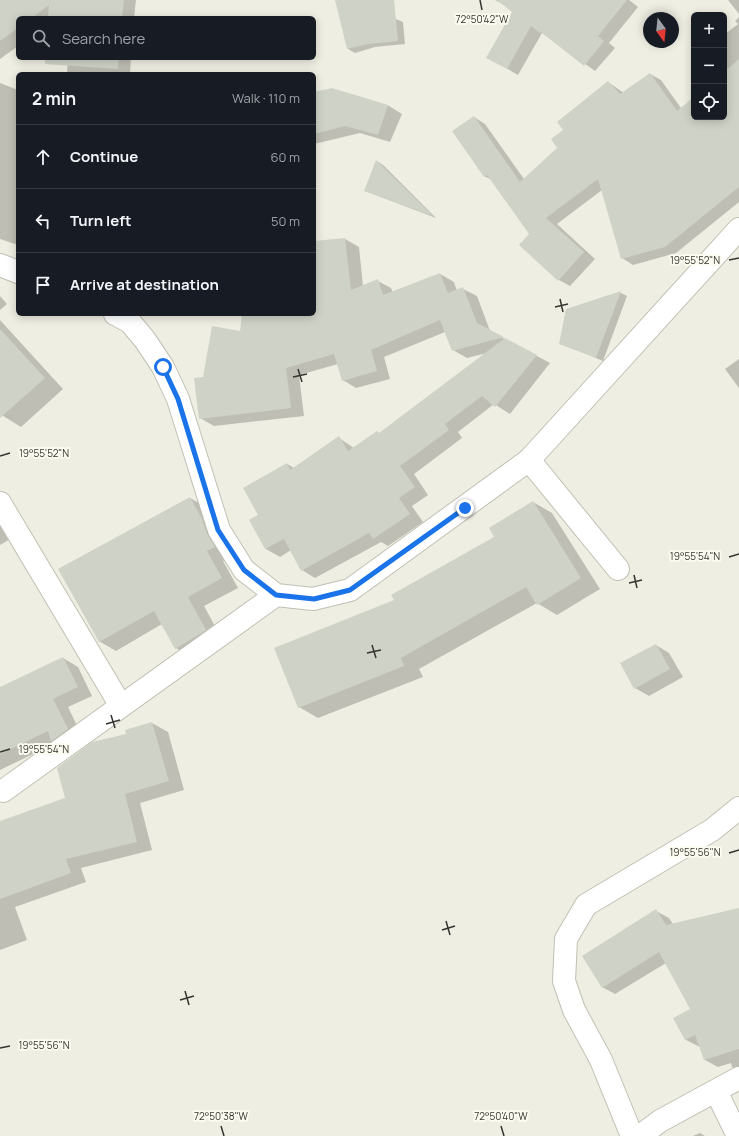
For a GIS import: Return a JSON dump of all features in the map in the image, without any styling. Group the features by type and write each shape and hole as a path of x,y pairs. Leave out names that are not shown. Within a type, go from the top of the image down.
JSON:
{"street":[{"path":"119,316 130,322 145,340 163,367 178,399 218,530 244,570 276,595 314,599 350,590 529,460 739,229"},
{"path":"0,265 16,271"},
{"path":"529,460 618,569"},
{"path":"0,503 122,706"},
{"path":"4,791 276,595"},
{"path":"632,1136 601,1060 574,1010 564,981 566,939 586,905 712,830 739,808"},
{"path":"640,1136 660,1121 739,1078"},
{"path":"716,1090 738,1136"}],"building":[{"path":"0,0 124,0 122,16 48,16 49,5 35,16 16,16 16,29 0,41"},
{"path":"335,0 394,0 398,41 368,44 347,49"},
{"path":"497,0 627,0 598,36 604,41 584,66 541,32 540,33 531,26 507,69 486,58 512,12"},
{"path":"739,59 739,187 665,247 621,259 598,179 546,218 584,252 558,281 519,245 529,234 487,175 484,177 452,131 474,116 520,182 557,148 551,139 563,130 557,122 608,81 620,94 650,73 677,111 691,99 691,120 727,120 727,69"},
{"path":"45,60 119,60 118,69 45,64"},
{"path":"332,88 388,105 378,135 345,126 316,133 316,92"},
{"path":"376,160 433,216 364,191"},
{"path":"345,238 351,290 378,279 383,295 440,273 448,293 463,287 477,323 504,337 452,351 440,320 371,350 377,371 342,381 334,354 286,368 291,408 199,419 194,378 203,377 212,326 240,331 242,316 316,316 316,241"},
{"path":"621,291 596,358 559,344 566,309"},
{"path":"0,329 45,378 0,418"},
{"path":"505,338 537,355 495,407 482,396 445,424 449,430 400,466 415,487 399,498 410,514 373,539 369,533 301,571 284,539 265,549 249,520 258,515 243,488 287,463 290,470 339,436 348,451 377,431 379,433"},
{"path":"190,497 202,519 207,534 215,547 207,551 222,578 188,597 206,630 175,649 154,611 99,642 58,569"},
{"path":"533,501 581,578 537,605 526,587 401,658 404,666 298,708 274,648 394,600 391,595 494,537 489,528"},
{"path":"656,644 670,669 634,689 620,663"},
{"path":"63,657 78,687 53,699 68,729 51,741 48,731 0,754 0,687"},
{"path":"152,722 169,781 125,794 137,842 66,859 71,873 0,899 0,821 65,798 57,768 92,742 126,734 125,730"},
{"path":"739,908 739,1049 704,1060 695,1035 685,1040 673,1018 690,1009 659,952 602,988 582,956 656,909 666,925"}],"route":[{"path":"163,367 178,399 218,530 244,570 276,595 314,599 350,590 465,508"}]}
